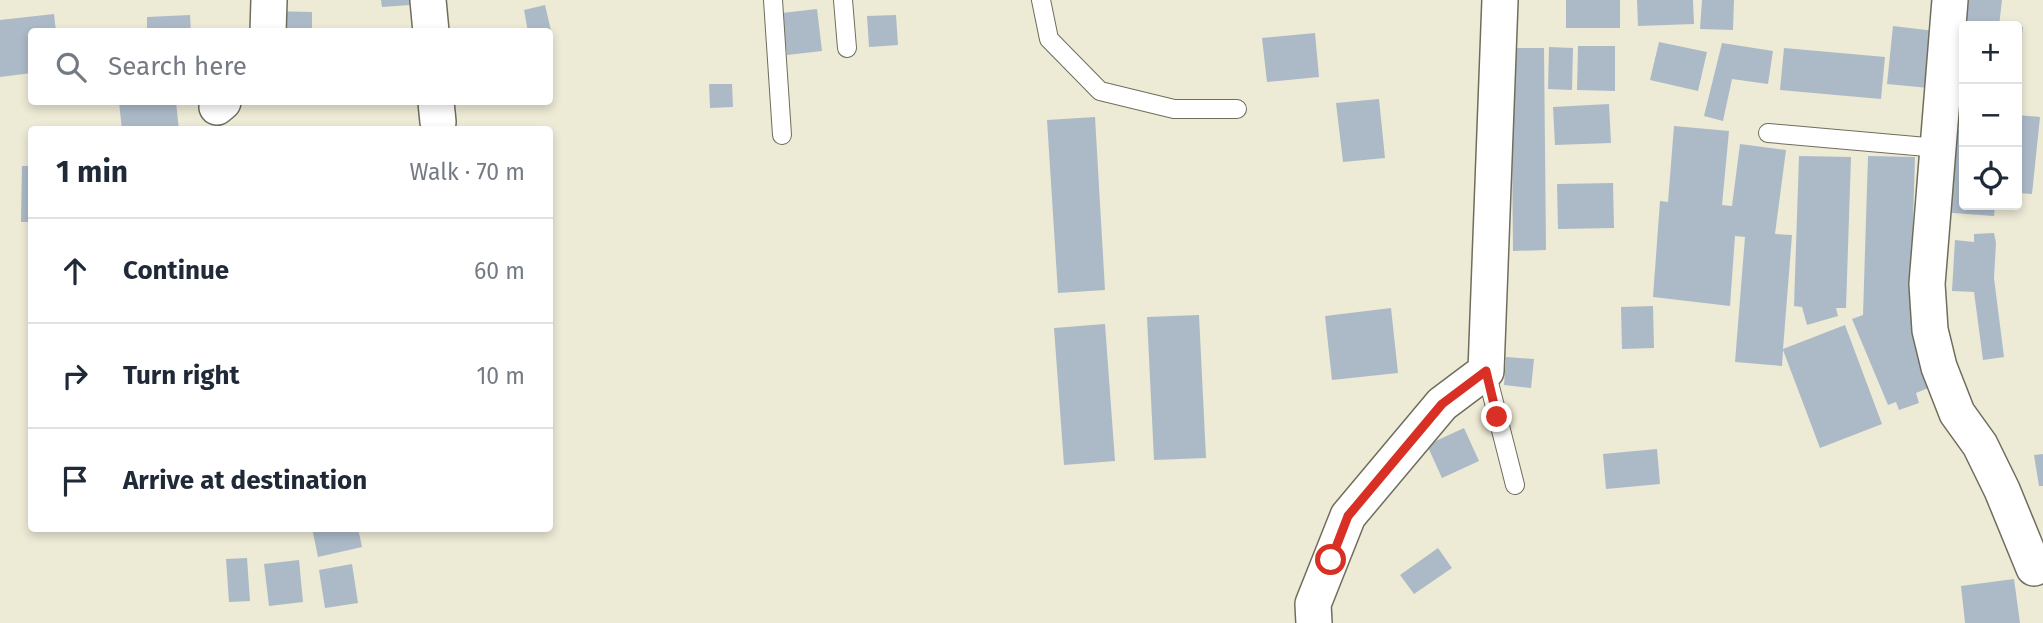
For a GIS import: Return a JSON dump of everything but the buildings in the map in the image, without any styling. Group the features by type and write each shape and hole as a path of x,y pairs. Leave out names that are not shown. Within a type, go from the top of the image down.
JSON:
{"street":[{"path":"268,28 269,0"},
{"path":"428,0 430,28"},
{"path":"1314,623 1313,604 1348,516 1442,404 1486,371 1500,0"},
{"path":"1950,0 1927,284 1930,330 1939,367 1956,413 1980,445 2002,489 2034,568"}],"lane":[{"path":"773,0 782,135"},
{"path":"843,0 847,48"},
{"path":"1041,0 1049,39 1100,90 1174,109 1237,109"},
{"path":"1768,133 1938,148"},
{"path":"1486,371 1515,485"}],"route":[{"path":"1331,560 1348,516 1442,404 1486,371 1497,417"}]}
